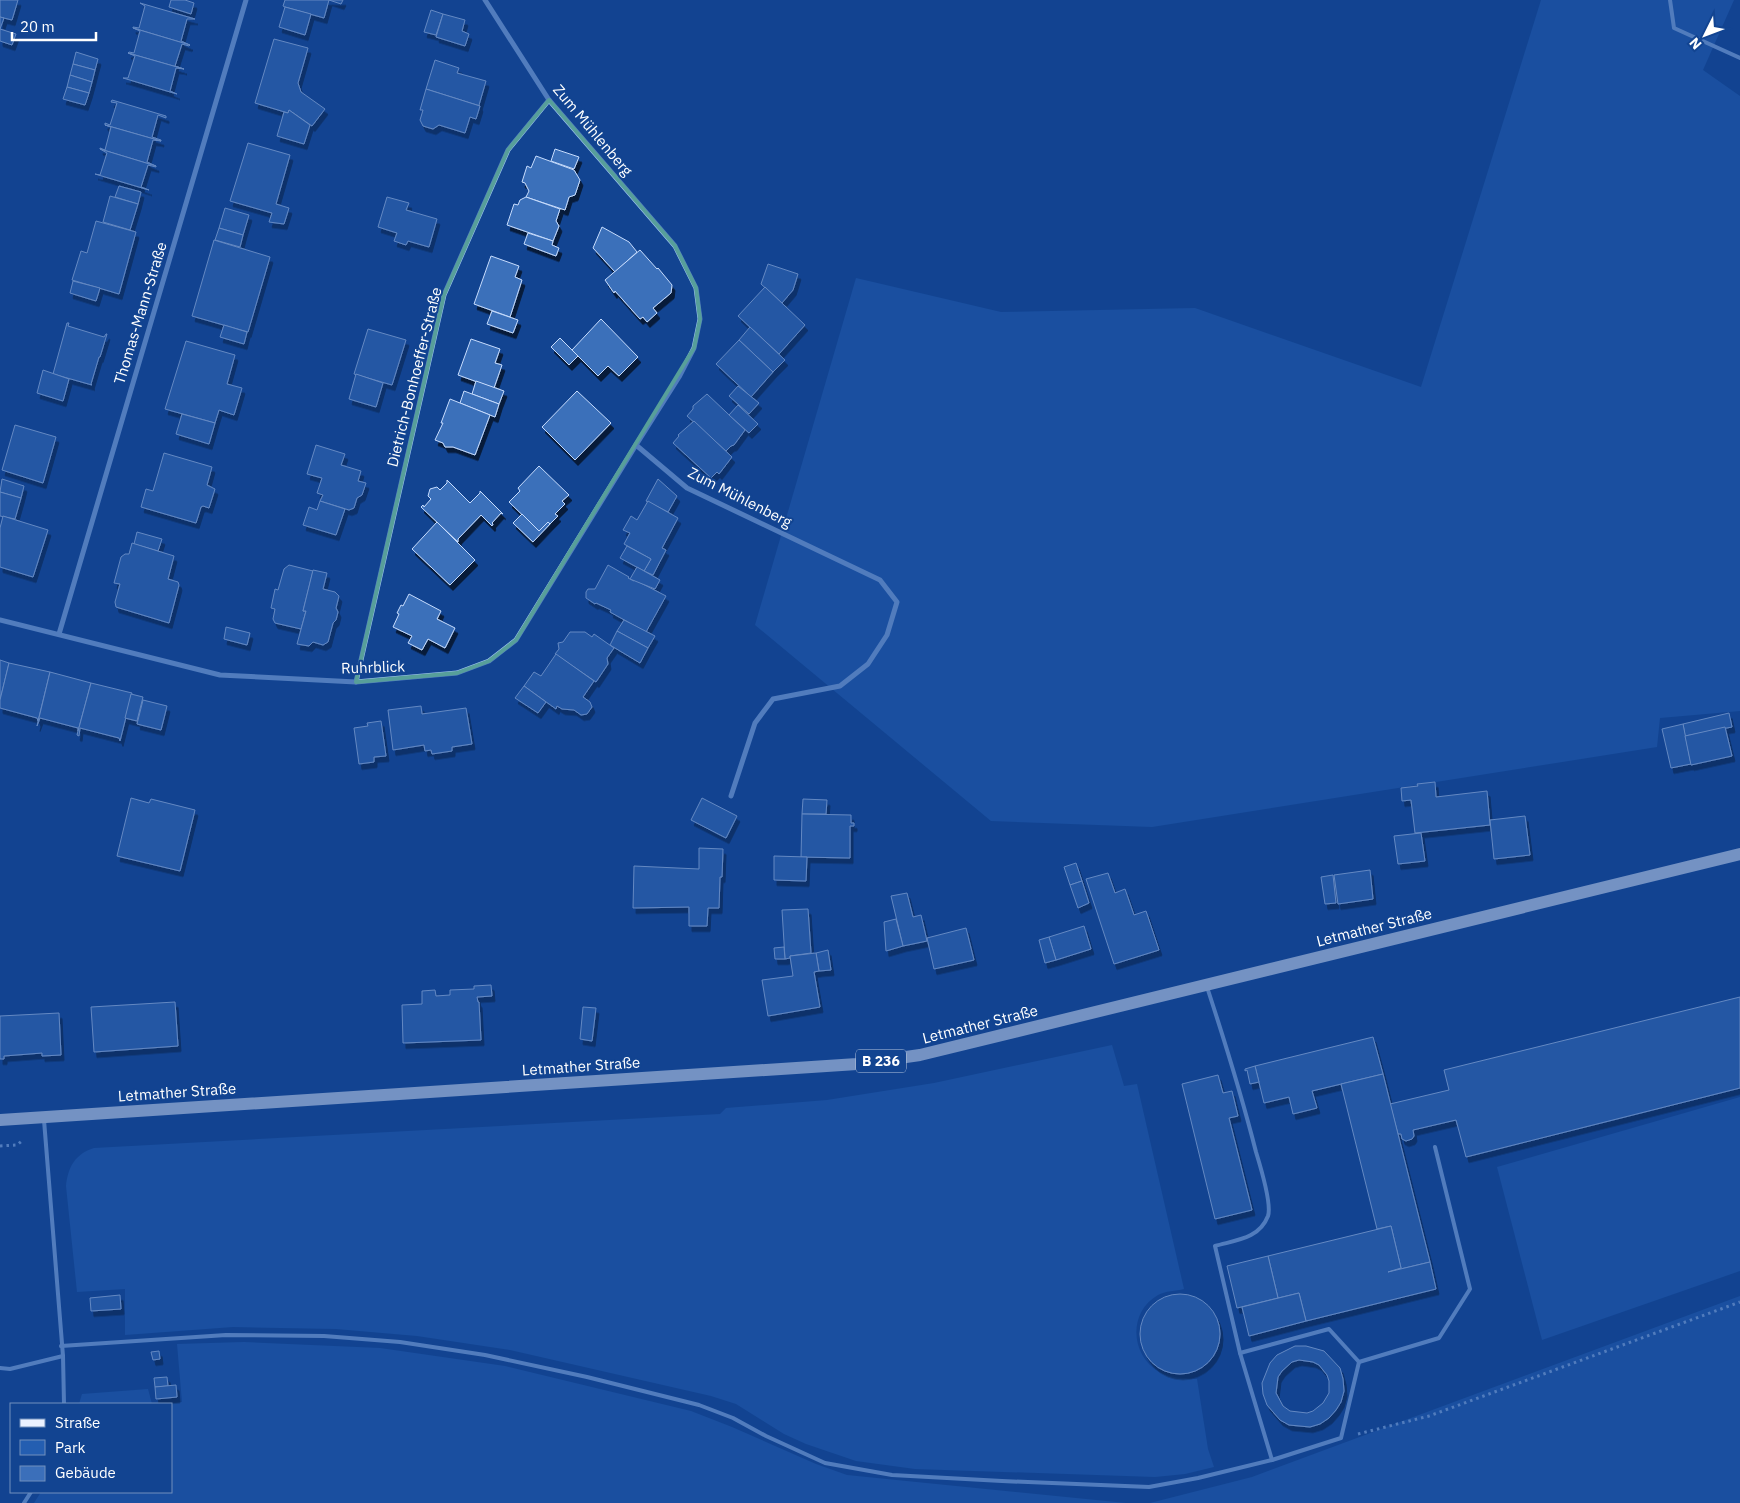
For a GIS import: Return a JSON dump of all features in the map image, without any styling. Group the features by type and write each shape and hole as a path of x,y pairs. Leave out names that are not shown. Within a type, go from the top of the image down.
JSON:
{"main road":[{"name":"Letmather Straße","path":"0,1120 857,1064 920,1056 1740,854"}],"street":[{"name":"Thomas-Mann-Straße","path":"59,634 246,0"},
{"name":"Zum Mühlenberg","path":"485,0 549,100 675,246 696,288 700,319 694,348 680,378 636,445 687,488 880,580 898,602 887,635 868,664 840,686 773,699 754,724 731,796"},
{"name":"Dietrich-Bonhoeffer-Straße","path":"356,682 444,295 508,150 549,100"},
{"name":"Ruhrblick","path":"0,620 220,675 356,682 457,674 489,661 516,640 636,445"}],"lane":[{"path":"1670,0 1674,28 1740,58"},
{"path":"1206,985 1230,1058 1266,1186 1269,1214 1260,1229 1253,1236 1215,1246 1240,1353 1272,1460"},
{"path":"44,1118 63,1356 64,1403"},
{"path":"1359,1362 1439,1338 1470,1289 1435,1146"},
{"path":"1240,1353 1329,1329 1359,1362"},
{"path":"62,1346 226,1335 324,1336 400,1342 485,1355 699,1406 733,1418 766,1436 825,1463 892,1475 1149,1487 1198,1478 1272,1460 1341,1438 1359,1362"},
{"path":"0,1368 10,1369 63,1356"}],"path":[{"path":"1341,1438 1429,1416 1740,1302"}],"highlighted area":[{"path":"549,100 675,246 696,288 700,319 694,348 516,640 489,661 457,673 356,682 444,295 508,150"}],"green space":[{"path":"1541,0 1734,0 1703,70 1740,96 1740,711 1660,718 1657,747 1152,827 991,821 755,625 856,278 1001,312 1195,308 1421,387"},
{"path":"1112,1045 1124,1086 1137,1084 1184,1289 1158,1295 1148,1302 1137,1322 1136,1334 1142,1355 1149,1365 1159,1372 1172,1377 1197,1379 1208,1449 1214,1467 1185,1474 1155,1477 915,1469 856,1461 806,1444 784,1434 736,1404 711,1396 510,1350 417,1336 336,1329 233,1327 125,1335 125,1289 77,1292 66,1186 74,1162 82,1154 94,1148 720,1114 726,1108 827,1100 934,1083"},
{"path":"1740,1097 1740,1271 1542,1340 1497,1167"},
{"path":"1740,1296 1740,1503 1150,1503 1252,1477"},
{"path":"244,1342 380,1348 505,1366 691,1411 816,1464 847,1475 1126,1503 34,1503 40,1493 172,1493 172,1403 167,1403 182,1402 177,1344"},
{"path":"148,1389 152,1403 79,1403 82,1394"}],"building":[{"path":"0,0 18,0 12,20 0,17"},
{"path":"171,0 185,0 194,3 191,14 169,7"},
{"path":"285,0 329,0 324,18 285,7 283,6"},
{"path":"329,0 343,0 341,4"},
{"path":"140,3 195,19 187,19 181,41 190,45 133,28 139,28 145,6"},
{"path":"285,7 311,14 305,35 279,27"},
{"path":"431,10 443,14 436,35 424,32"},
{"path":"443,14 465,20 462,31 469,34 465,46 436,37"},
{"path":"0,17 4,18 0,29"},
{"path":"133,28 190,45 182,44 175,66 184,69 128,53 134,53 140,31"},
{"path":"0,29 16,34 12,45 0,41"},
{"path":"274,39 308,48 298,83 301,92 325,109 312,126 289,110 288,113 255,103"},
{"path":"76,52 98,59 95,70 73,64"},
{"path":"128,53 184,69 176,68 170,91 177,94 123,78 128,78 135,56"},
{"path":"435,60 459,68 457,73 486,81 480,106 426,89"},
{"path":"73,64 95,70 92,82 70,75"},
{"path":"70,75 92,82 89,93 67,87"},
{"path":"67,87 89,93 85,105 63,99"},
{"path":"426,89 480,106 476,119 470,117 465,133 439,125 433,129 423,126 420,120 423,110 420,110"},
{"path":"112,100 166,116 166,118 158,115 152,137 161,141 105,125 105,123 110,125 117,103 111,102"},
{"path":"289,110 310,125 304,144 277,136 284,112 288,113"},
{"path":"105,125 161,141 153,140 147,162 156,166 100,149 105,150 111,127"},
{"path":"248,143 290,155 276,204 289,208 284,224 269,222 272,213 230,201"},
{"path":"100,149 156,166 148,165 141,187 149,190 95,174 100,175 107,153"},
{"path":"555,149 579,157 574,169 551,161"},
{"path":"536,156 574,170 580,180 575,195 569,197 565,210 526,197 529,191 525,183 522,182 527,166 531,168"},
{"path":"119,186 141,192 138,204 115,197"},
{"path":"110,196 138,204 130,230 103,222"},
{"path":"387,197 409,203 406,210 437,219 429,247 408,241 406,245 394,241 397,233 378,227"},
{"path":"526,197 560,209 556,221 559,226 553,241 507,225 514,204 518,205 520,200"},
{"path":"225,208 249,215 243,235 219,228"},
{"path":"96,221 136,232 119,294 72,280 81,251 87,253"},
{"path":"602,227 629,242 637,252 615,272 593,248"},
{"path":"219,228 243,235 240,247 215,240"},
{"path":"528,233 553,241 552,245 559,248 556,256 524,244"},
{"path":"214,240 270,257 248,332 192,316"},
{"path":"640,250 672,285 671,293 653,308 657,313 647,322 643,317 640,319 615,291 614,293 605,280"},
{"path":"491,256 519,266 515,277 522,280 510,317 474,304"},
{"path":"768,264 798,274 793,290 782,303 761,284"},
{"path":"73,281 100,288 96,301 70,293"},
{"path":"765,287 805,325 779,354 738,316"},
{"path":"492,311 518,320 513,333 487,324"},
{"path":"601,319 638,357 619,376 608,366 598,376 572,350"},
{"path":"67,323 69,323 68,326 104,337 107,334 92,385 53,374"},
{"path":"224,325 247,332 244,344 220,337"},
{"path":"750,327 785,360 773,372 739,340"},
{"path":"368,329 406,340 392,385 354,374"},
{"path":"560,338 578,356 569,365 551,347"},
{"path":"471,339 500,349 495,363 502,365 494,388 458,375"},
{"path":"739,340 773,372 751,397 716,364"},
{"path":"186,341 235,355 227,384 242,388 234,415 219,410 215,423 165,409"},
{"path":"43,370 69,379 63,401 37,393"},
{"path":"356,374 383,383 376,407 349,399"},
{"path":"476,381 504,391 499,404 472,394"},
{"path":"738,386 759,403 749,414 729,396"},
{"path":"464,391 499,404 495,417 460,403"},
{"path":"577,391 611,423 575,460 542,427"},
{"path":"707,394 745,430 734,445 726,451 687,416 693,409 693,406"},
{"path":"450,399 490,415 475,455 453,447 445,447 443,443 435,440 443,423 441,423"},
{"path":"738,405 758,424 749,433 729,415"},
{"path":"182,414 215,423 209,444 176,434"},
{"path":"694,421 732,457 719,474 717,472 711,478 673,443 678,435"},
{"path":"15,425 56,437 43,483 2,470"},
{"path":"316,445 345,454 341,465 361,471 358,481 366,483 362,495 357,498 354,508 349,510 320,501 323,495 317,493 322,478 307,474"},
{"path":"164,453 212,467 207,485 215,489 209,508 201,507 196,523 141,507 146,489 153,491"},
{"path":"539,466 569,495 562,501 565,504 555,514 558,516 539,531 509,502 520,491 518,488"},
{"path":"2,479 24,486 21,498 0,492"},
{"path":"658,479 677,496 668,512 646,501"},
{"path":"447,480 470,503 480,491 503,514 501,513 492,523 492,526 481,515 458,539 458,542 421,507 423,505 424,507 431,499 428,496 430,489 437,487 440,490 447,483"},
{"path":"0,492 21,498 15,519 0,516"},
{"path":"320,501 345,509 336,535 303,525 309,507 317,510"},
{"path":"648,501 678,518 662,548 666,550 653,575 644,571 651,559 624,544 630,533 623,530 631,516 637,520"},
{"path":"522,514 539,531 548,522 550,524 533,542 513,523"},
{"path":"3,516 48,530 33,577 0,567 0,528"},
{"path":"437,522 475,560 450,585 412,549"},
{"path":"137,532 162,539 158,551 134,544"},
{"path":"132,543 174,556 168,579 178,582 179,585 169,623 116,607 115,602 120,584 114,583 121,557 129,554"},
{"path":"627,546 651,559 644,571 620,558"},
{"path":"289,565 313,571 303,611 306,611 301,629 275,623 273,619 275,609 271,608 275,589 278,590 284,569"},
{"path":"608,565 628,578 666,596 646,632 610,612 611,610 595,604 586,598 588,589 595,589"},
{"path":"637,567 660,580 655,589 630,579"},
{"path":"313,570 327,573 323,589 335,592 339,596 336,608 338,612 328,642 323,645 313,642 309,646 297,644 306,611 303,611"},
{"path":"409,594 441,611 437,619 455,628 445,648 428,639 422,650 408,643 412,636 393,627 399,614 397,613"},
{"path":"624,620 655,636 648,648 617,631"},
{"path":"226,627 250,633 247,645 224,639"},
{"path":"617,631 648,648 640,663 610,645"},
{"path":"570,632 585,632 592,637 594,634 614,648 607,658 608,664 596,682 555,654 559,649 558,643 563,642"},
{"path":"556,654 594,681 583,697 590,702 592,707 587,714 581,715 574,710 562,709 557,706 556,709 524,686 534,672 541,676"},
{"path":"0,660 9,663 0,700"},
{"path":"9,663 50,672 38,721 37,718 0,708 0,700"},
{"path":"50,672 91,683 78,731 78,728 40,718 37,726"},
{"path":"91,683 132,693 120,741 119,738 80,728 79,736 77,735"},
{"path":"524,686 546,702 538,713 515,698"},
{"path":"131,694 143,697 137,721 125,718"},
{"path":"143,700 167,706 161,730 137,724"},
{"path":"421,706 422,714 466,708 472,744 452,747 452,751 432,754 431,750 425,751 424,745 393,750 388,710"},
{"path":"1729,713 1732,727 1685,736 1683,724"},
{"path":"381,721 386,756 374,757 374,762 359,764 354,728 368,726 367,723"},
{"path":"1683,724 1691,764 1671,768 1662,729"},
{"path":"1725,727 1732,756 1691,765 1685,736"},
{"path":"1435,782 1436,797 1487,791 1490,825 1415,833 1411,800 1402,801 1401,788"},
{"path":"131,798 149,803 151,799 195,810 180,871 117,856"},
{"path":"702,798 737,816 726,838 691,820"},
{"path":"803,799 827,800 826,814 802,814"},
{"path":"802,814 851,815 851,823 854,823 854,826 850,826 850,858 801,857"},
{"path":"1525,816 1530,855 1494,859 1490,820"},
{"path":"1421,833 1425,861 1398,864 1394,836"},
{"path":"699,848 723,849 719,908 708,908 707,926 689,926 689,907 633,908 634,866 699,869"},
{"path":"774,856 807,857 806,881 774,880"},
{"path":"1076,863 1082,881 1070,885 1064,867"},
{"path":"1370,870 1373,899 1338,904 1334,875"},
{"path":"1108,873 1115,893 1125,889 1134,915 1146,911 1159,950 1114,964 1086,879"},
{"path":"1333,875 1336,903 1325,904 1321,877"},
{"path":"1082,881 1089,903 1078,908 1070,885"},
{"path":"907,893 913,917 921,915 927,941 903,946 891,896"},
{"path":"808,909 811,953 790,956 790,958 785,959 782,910"},
{"path":"896,919 903,946 886,951 884,922"},
{"path":"1084,926 1091,949 1056,960 1049,937"},
{"path":"966,928 974,960 934,969 927,938"},
{"path":"1049,937 1056,960 1045,963 1039,940"},
{"path":"784,947 785,959 775,959 774,948"},
{"path":"828,950 831,970 819,971 816,953"},
{"path":"816,953 819,971 814,972 820,1007 768,1016 762,980 793,976 790,956"},
{"path":"491,985 492,996 477,997 479,1002 481,1040 403,1043 402,1005 422,1004 422,991 435,990 436,996 450,995 450,990 474,989 474,986"},
{"path":"1740,997 1740,1088 1466,1157 1456,1120 1413,1130 1414,1136 1406,1141 1402,1139 1401,1134 1398,1134 1390,1104 1449,1090 1444,1070"},
{"path":"175,1002 178,1046 94,1052 91,1007"},
{"path":"583,1007 596,1008 592,1041 580,1039"},
{"path":"59,1013 61,1055 42,1056 42,1053 4,1056 4,1059 0,1059 0,1016"},
{"path":"1373,1037 1383,1074 1312,1091 1317,1108 1293,1114 1289,1097 1264,1103 1255,1066"},
{"path":"1255,1066 1259,1082 1250,1084 1247,1070 1245,1071 1245,1069"},
{"path":"1383,1074 1430,1262 1388,1272 1401,1268 1391,1226 1377,1229 1341,1084"},
{"path":"1218,1075 1223,1093 1232,1091 1238,1116 1229,1118 1252,1210 1215,1219 1182,1084"},
{"path":"1391,1226 1401,1268 1388,1272 1430,1262 1436,1289 1306,1321 1299,1293 1278,1298 1268,1256"},
{"path":"1268,1256 1278,1298 1237,1308 1227,1266"},
{"path":"1299,1293 1306,1321 1249,1336 1242,1307"},
{"path":"1180,1294 1195,1297 1208,1306 1217,1319 1220,1334 1217,1349 1208,1362 1195,1371 1180,1374 1165,1371 1152,1362 1143,1349 1140,1334 1143,1319 1152,1306 1165,1297"},
{"path":"120,1295 121,1309 91,1311 90,1298"},
{"path":"1295,1346 1306,1346 1324,1351 1340,1368 1344,1391 1341,1402 1329,1418 1320,1424 1310,1427 1289,1425 1280,1420 1267,1405 1262,1383 1270,1363 1277,1355","holes":["1299,1360 1319,1365 1327,1375 1329,1393 1323,1403 1313,1411 1307,1413 1290,1411 1283,1406 1276,1393 1278,1377 1292,1362"]},
{"path":"159,1351 160,1359 153,1360 151,1352"},
{"path":"167,1377 168,1386 155,1387 154,1378"},
{"path":"176,1385 177,1397 156,1399 155,1387"}]}
